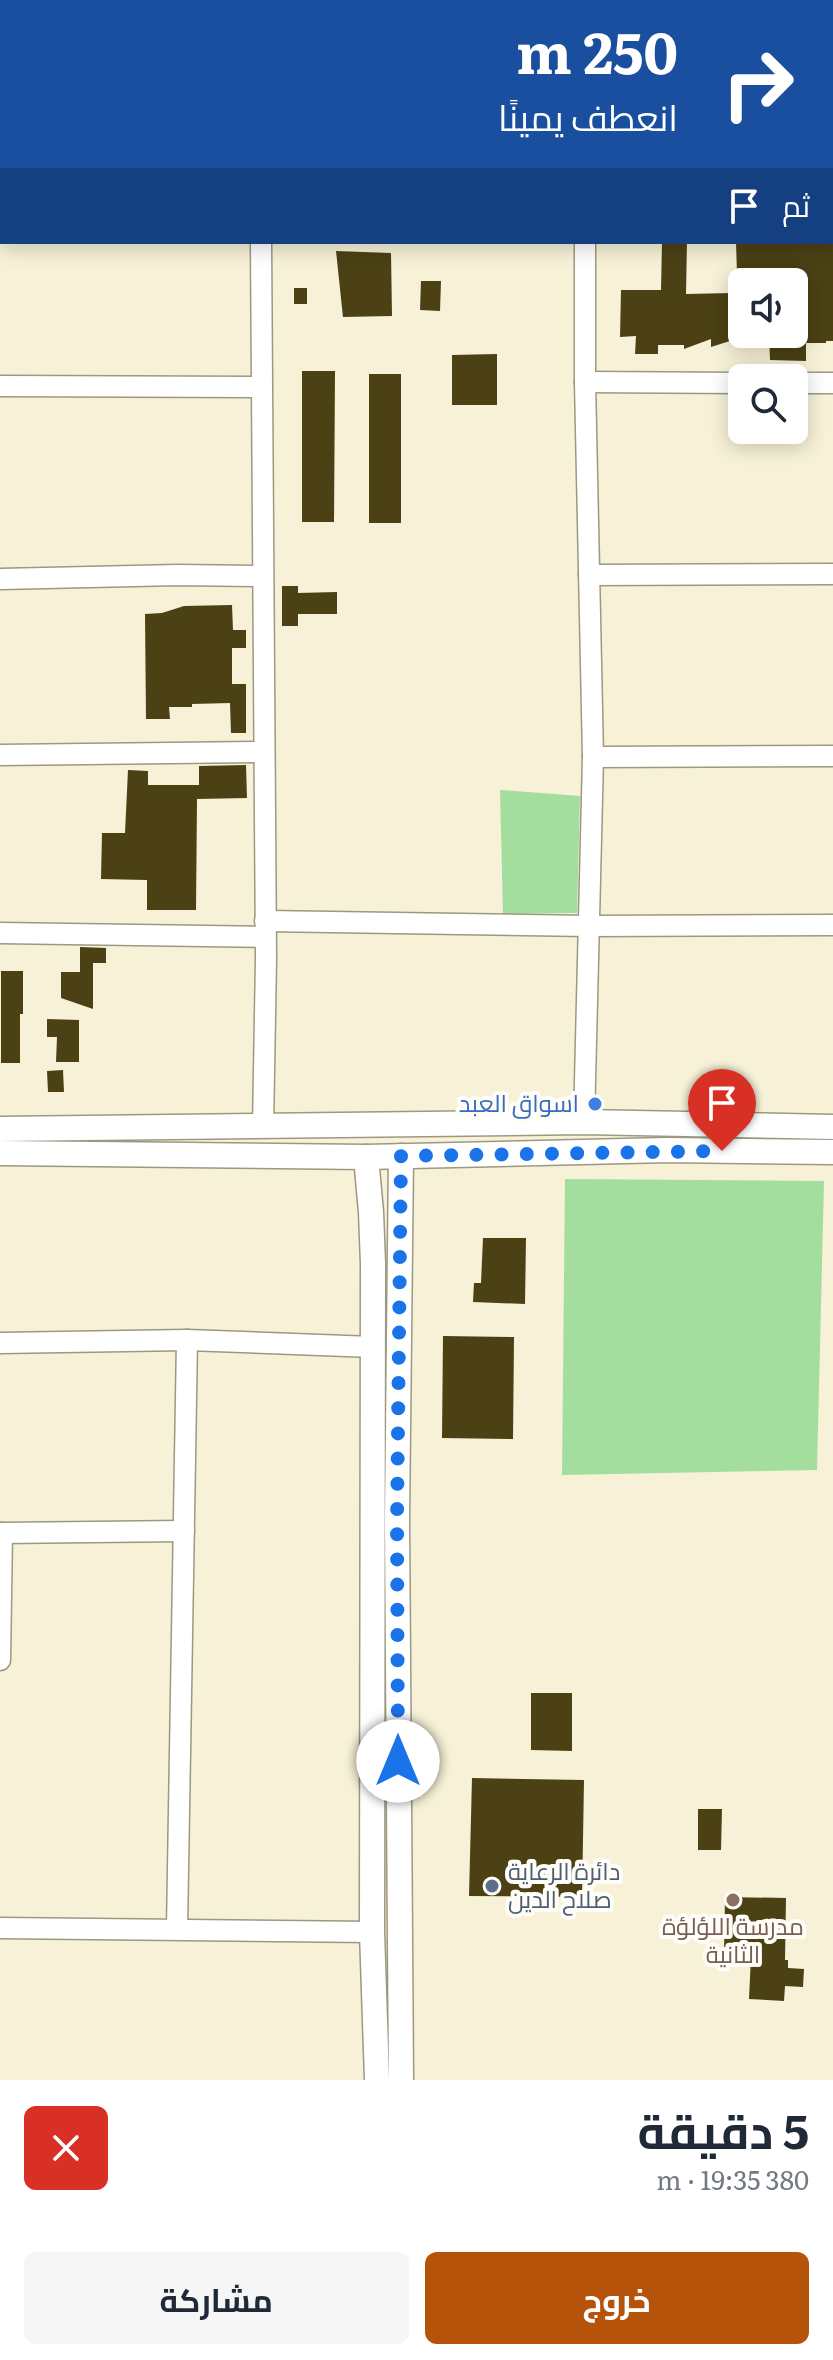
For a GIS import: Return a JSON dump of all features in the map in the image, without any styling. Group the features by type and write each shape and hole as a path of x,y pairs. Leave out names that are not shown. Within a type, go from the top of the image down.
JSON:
{"street":[{"path":"261,244 265,929 263,1127"},
{"path":"584,1122 593,757 585,244"},
{"path":"585,382 728,383"},
{"path":"808,383 833,383"},
{"path":"0,386 261,387"},
{"path":"589,575 833,574"},
{"path":"0,579 262,576"},
{"path":"0,755 263,752"},
{"path":"593,757 833,756"},
{"path":"0,933 833,925"},
{"path":"0,1153 58,1141 263,1127 584,1122 833,1127"},
{"path":"667,1150 668,1124"},
{"path":"0,1129 58,1141 366,1157 667,1150 833,1152"},
{"path":"401,1156 397,1521 401,2080"},
{"path":"366,1157 373,1264 372,1932 377,2080"},
{"path":"373,1264 399,1265"},
{"path":"0,1343 187,1340 373,1347"},
{"path":"177,1929 187,1340"},
{"path":"0,1660 1,1533 184,1531"},
{"path":"373,1791 377,1799 384,1801 395,1798 399,1791"},
{"path":"373,1832 375,1826 385,1821 392,1823 399,1835"},
{"path":"0,1928 372,1932"}],"green space":[{"path":"500,790 580,796 577,913 503,914"},
{"path":"565,1179 824,1181 817,1470 562,1475"}],"building":[{"path":"662,244 687,244 686,294 728,293 728,342 711,347 711,339 684,349 684,345 658,345 658,354 635,354 636,336 620,337 621,290 661,290"},
{"path":"736,244 833,244 833,341 808,343 808,268 737,268"},
{"path":"336,251 391,253 392,316 343,317"},
{"path":"421,281 441,281 440,311 420,310"},
{"path":"294,288 307,288 307,304 294,304"},
{"path":"770,348 806,348 806,361 770,360"},
{"path":"497,354 497,405 452,405 452,355"},
{"path":"302,371 335,371 334,522 302,522"},
{"path":"369,374 401,374 401,523 369,523"},
{"path":"282,586 298,586 298,593 337,592 337,614 298,614 298,626 282,626"},
{"path":"232,605 233,630 246,630 246,648 232,648 232,684 246,684 246,733 231,733 230,703 169,707 170,719 146,719 145,614 162,613 184,606"},
{"path":"246,765 247,798 197,799 196,910 147,910 147,880 101,879 102,833 125,833 128,770 148,771 148,785 199,785 199,766"},
{"path":"80,947 106,948 106,963 93,963 93,1009 61,998 61,972 80,972"},
{"path":"1,971 23,971 20,1063 1,1063"},
{"path":"47,1019 79,1020 79,1062 56,1062 57,1037 47,1037"},
{"path":"63,1070 64,1092 48,1092 47,1071"},
{"path":"483,1238 526,1238 525,1304 473,1302 474,1283 481,1283"},
{"path":"443,1336 514,1337 513,1439 442,1438"},
{"path":"531,1693 572,1693 572,1751 531,1750"},
{"path":"472,1778 584,1780 582,1897 469,1896"},
{"path":"698,1809 722,1809 721,1850 698,1850"},
{"path":"725,1897 786,1898 785,1960 788,1960 788,1968 804,1969 803,1987 785,1986 784,2001 749,1999 751,1956 724,1955"}],"place":[{"name":"اسواق العبد","path":"595,1104"},
{"name":"دائرة الرعاية صلاح الدين","path":"492,1886"},
{"name":"مدرسة اللؤلؤة الثانية","path":"733,1900"}],"route":[{"path":"398,1761 401,1156 722,1151"}]}
